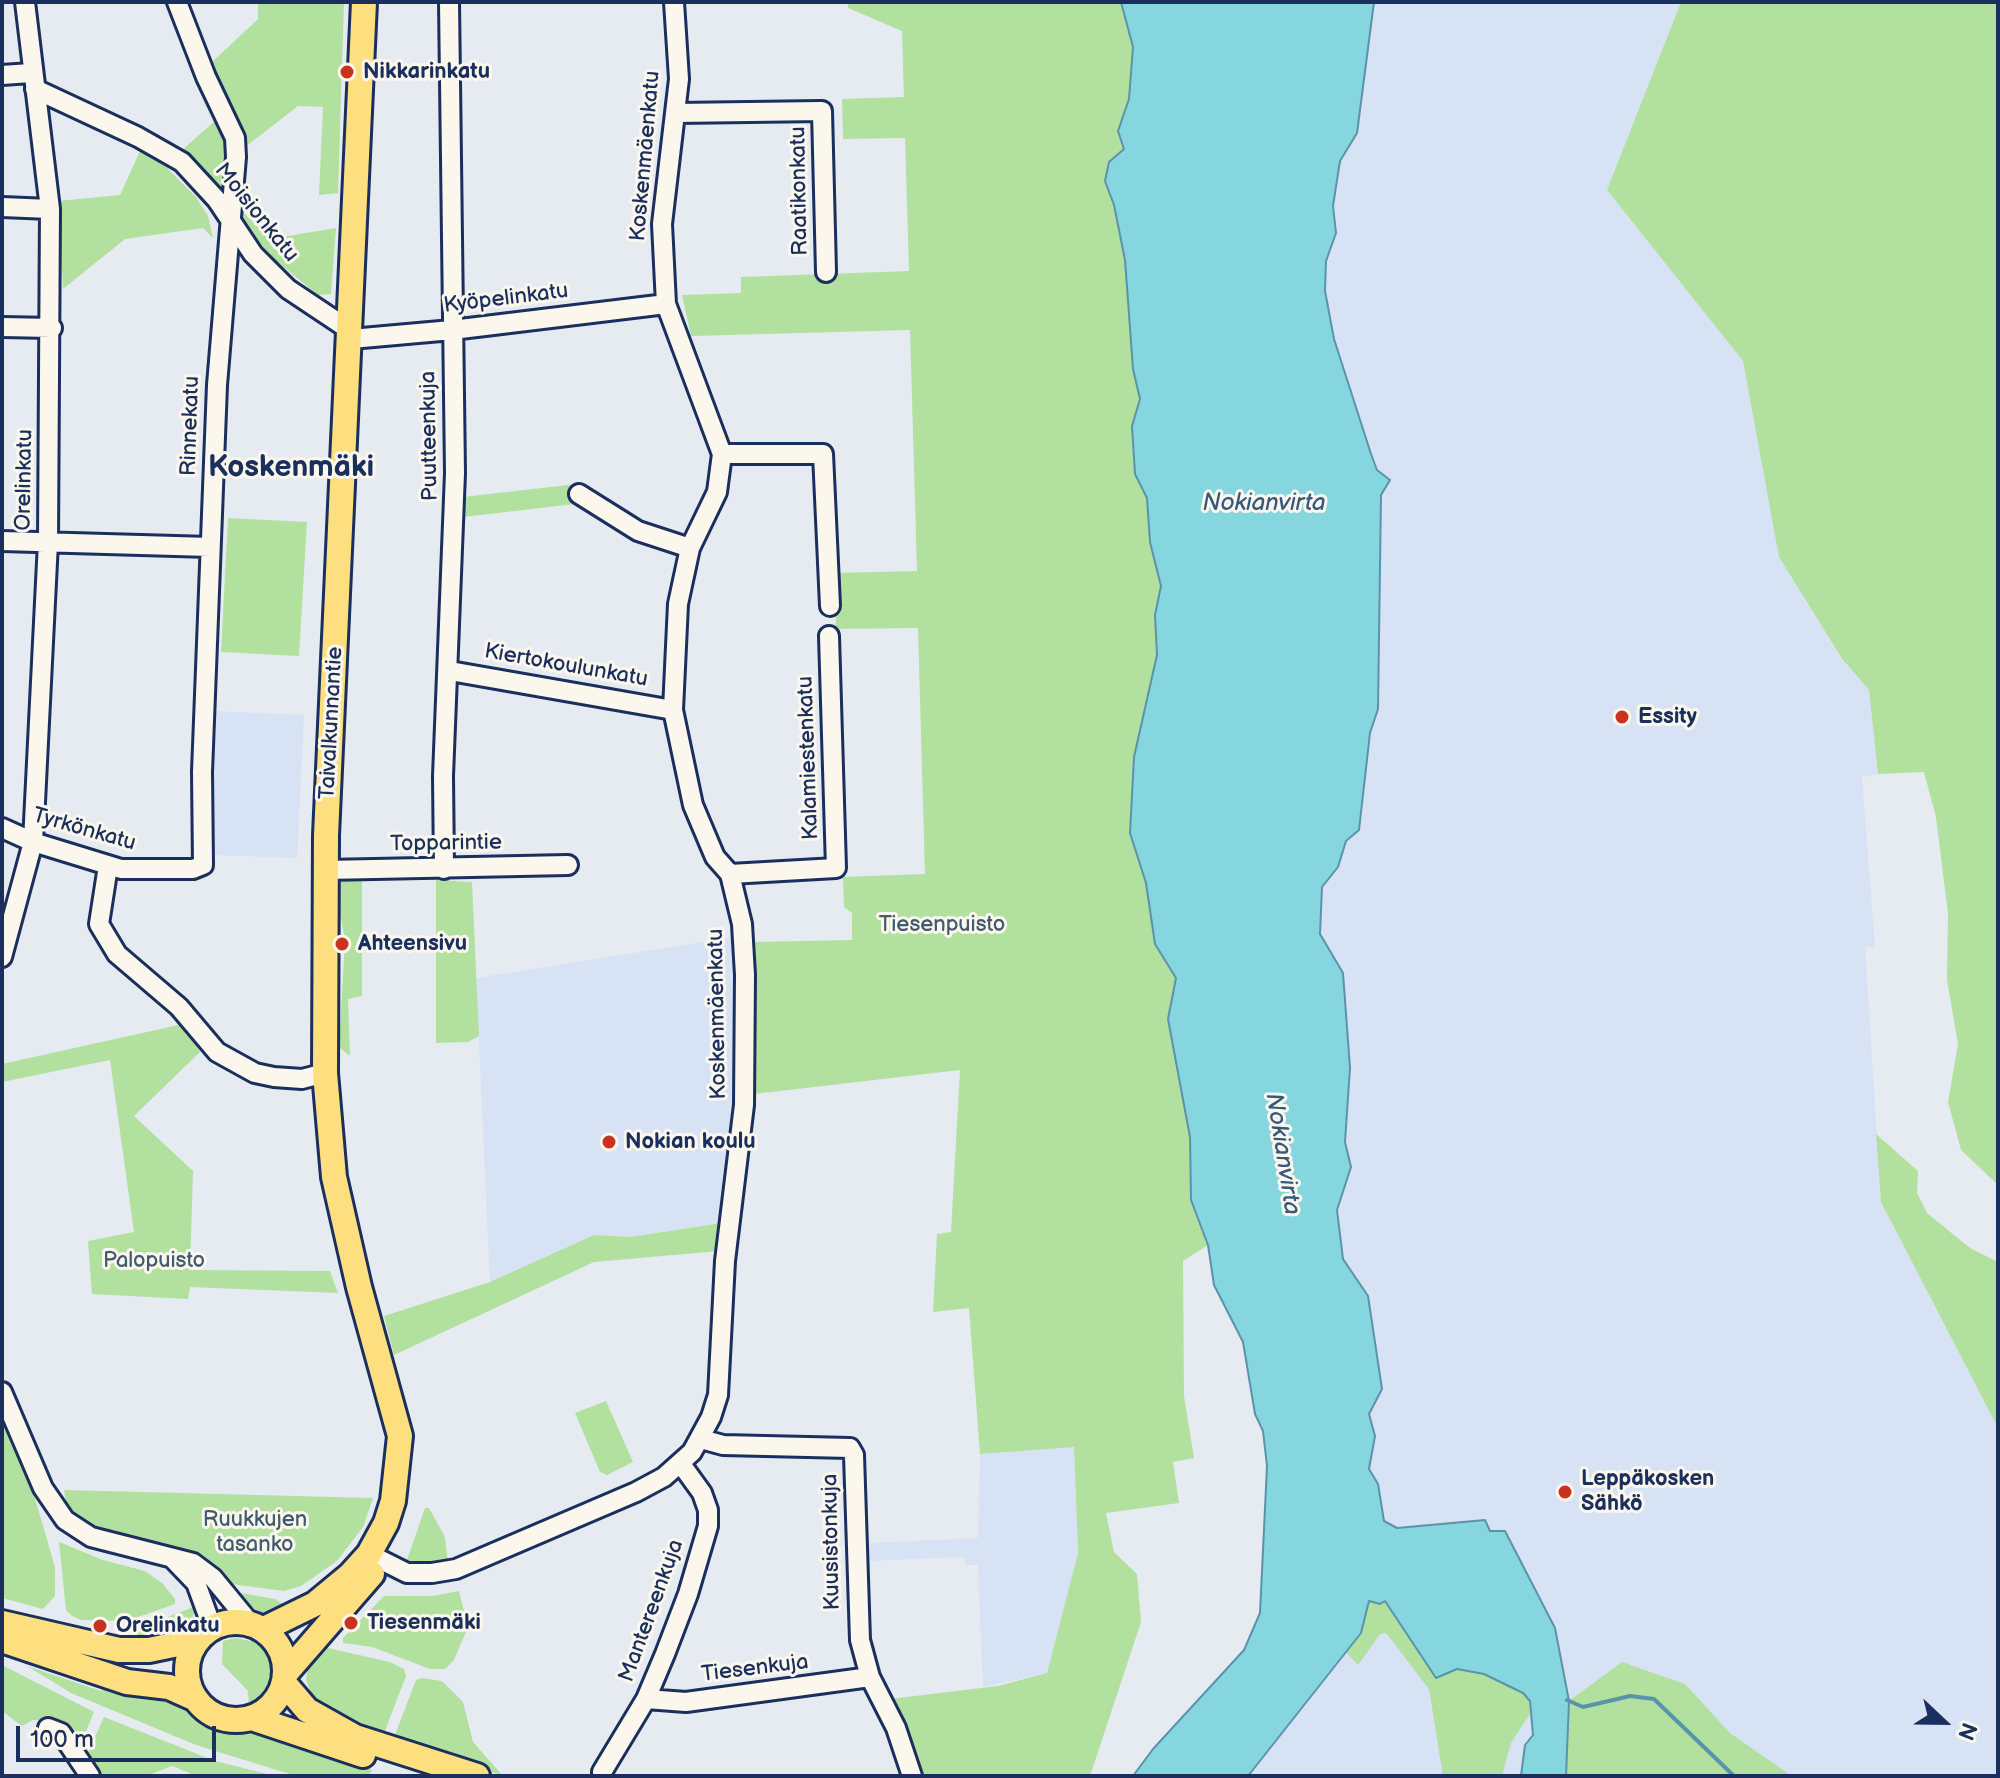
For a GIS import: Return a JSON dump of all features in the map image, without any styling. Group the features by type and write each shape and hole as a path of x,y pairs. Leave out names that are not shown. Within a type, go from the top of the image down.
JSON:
{"main road":[{"name":"Taivalkunnantie","path":"285,1678 376,1559 393,1501 400,1436 362,1299 334,1177 325,1073 326,870 364,2"},
{"name":"Taivalkunnantie","path":"257,1626 315,1604 350,1575 376,1559"},
{"path":"2,1623 119,1650 149,1650 205,1634 231,1621 257,1626 282,1651 285,1678 307,1710 355,1737 477,1776"},
{"path":"196,1699 187,1669 205,1634"},
{"path":"2,1640 127,1682 169,1687 196,1699 215,1715 239,1720 252,1718 273,1705 285,1678"},
{"path":"252,1718 423,1776"}],"street":[{"name":"Orelinkatu","path":"2,957 33,842 48,542 52,328 50,209 25,2"},
{"name":"Rinnekatu","path":"177,2 206,77 235,138 235,188 228,218 210,547 203,865"},
{"name":"Puutteenkuja","path":"444,869 443,776 450,671 455,473 449,2"},
{"name":"Koskenmäenkatu","path":"376,1559 418,1574 456,1569 636,1492 681,1464 701,1439 718,1395 725,1261 744,1105 743,936 730,874 715,857 693,805 673,710 677,614 690,548 717,492 722,454 666,304 662,224 679,79 674,2"},
{"path":"2,75 33,81"},
{"name":"Moisionkatu","path":"33,81 182,162 217,200 253,254 288,289 351,335"},
{"name":"Raatikonkatu","path":"676,113 822,111 826,272"},
{"path":"2,207 50,209"},
{"name":"Kyöpelinkatu","path":"351,335 452,330 666,304"},
{"path":"2,327 52,328"},
{"path":"722,454 823,454 830,606"},
{"path":"579,494 638,531 690,548"},
{"path":"2,541 210,547"},
{"name":"Kalamiestenkatu","path":"730,874 836,868 829,636"},
{"name":"Kiertokoulunkatu","path":"450,671 673,710"},
{"name":"Tyrkönkatu","path":"2,828 33,842 108,866 136,871 193,869 203,865"},
{"name":"Topparintie","path":"326,870 568,865"},
{"path":"108,866 99,924 117,954 179,1007 217,1052 246,1069 274,1077 302,1079 325,1073"},
{"path":"2,1392 43,1488 65,1520 91,1537 203,1569 257,1626"},
{"name":"Kuusistonkuja","path":"701,1439 723,1445 850,1448 854,1455 858,1535 858,1624 870,1677 896,1728 912,1776"},
{"name":"Mantereenkuja","path":"602,1772 646,1699 688,1594 708,1526 708,1510 702,1493 681,1464"},
{"path":"173,1559 196,1583 205,1634"},
{"name":"Tiesenkuja","path":"646,1699 686,1702 870,1677"},
{"path":"48,1728 61,1733 90,1776"}],"shaded area":[{"path":"1374,2 1681,2 1607,190 1743,361 1779,557 1841,659 1869,690 1878,774 1862,777 1875,947 1865,947 1881,1202 1998,1428 1998,1776 1792,1776 1730,1733 1685,1684 1623,1663 1569,1701 1555,1628 1485,1520 1397,1528 1384,1521 1378,1484 1369,1469 1375,1436 1369,1414 1382,1389 1368,1296 1343,1259 1337,1210 1351,1167 1344,1142 1350,1068 1343,973 1320,934 1322,887 1338,867 1378,709 1381,494 1390,480 1377,470 1371,454 1334,339 1325,291 1326,261 1336,233 1333,206 1340,161 1357,133"},
{"path":"216,711 304,715 297,858 212,855"},
{"name":"Nokian koulu","path":"734,937 737,1105 722,1223 630,1237 594,1235 490,1282 476,978"},
{"path":"1074,1446 1078,1553 1047,1673 983,1687 978,1565 965,1565 964,1557 867,1561 868,1543 978,1538 980,1454"},
{"path":"1369,1601 1457,1669 1530,1701 1533,1735 1525,1745 1521,1776 1248,1776 1361,1634"}],"green space":[{"path":"258,2 344,2 338,193 319,195 323,107 298,106 244,148 211,63 258,19"},
{"name":"Tiesenpuisto","path":"848,2 1121,2 1133,47 1129,99 1118,131 1125,149 1105,181 1114,205 1125,260 1133,369 1140,399 1132,426 1135,474 1147,498 1150,542 1161,586 1155,615 1157,655 1130,833 1146,883 1155,944 1176,978 1168,1019 1190,1137 1191,1200 1208,1245 1183,1261 1184,1396 1194,1458 1173,1462 1179,1503 1106,1513 1114,1552 1137,1574 1141,1622 1090,1776 922,1776 890,1699 998,1686 1047,1673 1078,1553 1074,1447 980,1454 969,1308 933,1312 937,1234 951,1232 960,1070 754,1094 751,942 852,940 852,913 844,907 843,877 925,874 918,628 836,629 834,573 917,571 910,330 691,336 682,295 741,293 741,277 909,271 905,138 843,139 842,99 904,97 902,31 848,8"},
{"path":"1681,2 1998,2 1998,1185 1961,1150 1948,1102 1958,1044 1947,980 1948,913 1936,817 1924,772 1878,774 1869,690 1842,659 1779,557 1743,361 1607,190"},
{"path":"217,119 228,148 228,190 223,195 180,152"},
{"path":"140,151 163,164 196,197 208,216 213,238 203,228 125,239 63,289 58,201 120,195"},
{"path":"240,209 270,239 336,228 331,294 318,295 274,259 240,220"},
{"path":"577,484 575,504 463,517 463,497"},
{"path":"228,518 307,522 299,656 221,652"},
{"path":"341,880 362,880 362,996 348,999 350,1056 339,1047 345,940 340,913"},
{"path":"436,880 472,882 479,1036 468,1042 436,1043"},
{"name":"Palopuisto","path":"183,1024 200,1052 134,1116 193,1171 190,1270 330,1271 338,1293 190,1287 188,1299 92,1294 88,1241 134,1232 110,1060 2,1082 2,1064"},
{"path":"1876,1134 1918,1171 1917,1193 1927,1213 1970,1248 1998,1262 1998,1428 1881,1202"},
{"path":"722,1223 719,1251 594,1262 394,1355 384,1316 490,1282 594,1235 630,1237"},
{"path":"606,1401 633,1462 607,1475 600,1472 575,1413"},
{"path":"2,1418 34,1495 55,1567 55,1596 43,1609 2,1598"},
{"name":"Ruukkujen tasanko","path":"64,1490 373,1498 363,1527 337,1561 301,1586 284,1591 231,1584 203,1558 186,1549 96,1528 67,1508"},
{"path":"425,1508 429,1508 445,1537 448,1564 408,1564"},
{"path":"59,1542 103,1560 145,1571 162,1583 175,1599 175,1604 127,1621 81,1620 72,1616 66,1610"},
{"path":"459,1591 468,1627 454,1660 445,1669 430,1669 372,1647 343,1643 343,1638 384,1596 432,1596"},
{"path":"235,1592 275,1599 288,1608 269,1615 259,1613"},
{"path":"1385,1600 1436,1678 1457,1669 1484,1674 1523,1693 1530,1701 1531,1712 1511,1743 1502,1776 1443,1776 1429,1689 1386,1633 1380,1634 1358,1665 1346,1652 1361,1633 1369,1601"},
{"path":"196,1606 190,1626 181,1633 153,1638 137,1636 137,1629"},
{"path":"235,1638 256,1642 273,1663 274,1675 267,1692 249,1706 248,1691 222,1664 223,1641"},
{"path":"319,1646 390,1662 404,1669 406,1676 383,1736 352,1726 314,1701 306,1680 308,1666"},
{"path":"1622,1662 1685,1684 1730,1733 1792,1776 1566,1776 1569,1701"},
{"path":"2,1665 94,1712 79,1748 67,1726 59,1720 33,1720 22,1726 2,1711"},
{"path":"27,1666 101,1691 106,1687 163,1696 224,1732 272,1732 292,1737 372,1770 369,1776 296,1776 196,1745 71,1693"},
{"path":"416,1680 442,1681 463,1702 473,1742 503,1776 393,1740"},
{"path":"104,1717 215,1761 275,1776 197,1776 172,1766 146,1776 96,1776 86,1757"}],"water":[{"name":"Nokianvirta","path":"1121,2 1374,2 1357,133 1340,161 1333,206 1336,233 1326,261 1325,291 1334,339 1371,454 1377,470 1390,480 1381,495 1378,709 1370,733 1359,830 1346,841 1338,867 1322,887 1320,934 1343,973 1350,1068 1345,1142 1351,1167 1337,1210 1343,1259 1368,1296 1382,1389 1369,1414 1375,1436 1369,1469 1378,1484 1384,1521 1397,1528 1485,1520 1490,1531 1505,1531 1555,1628 1569,1701 1566,1776 1521,1776 1525,1745 1533,1735 1530,1701 1523,1693 1484,1674 1457,1669 1436,1678 1385,1601 1380,1604 1369,1601 1361,1633 1248,1776 1133,1776 1153,1749 1244,1650 1260,1613 1267,1466 1263,1431 1255,1414 1243,1342 1214,1285 1208,1245 1191,1200 1190,1137 1168,1019 1176,978 1155,944 1146,883 1130,833 1134,757 1157,655 1155,615 1161,586 1150,542 1147,498 1135,474 1132,426 1140,399 1133,369 1125,260 1114,205 1105,181 1109,162 1124,149 1118,131 1129,99 1133,47"}],"waterway":[{"path":"1567,1700 1583,1707 1630,1696 1654,1699 1734,1776"}],"place":[{"name":"Nikkarinkatu","path":"347,72"},
{"name":"Essity","path":"1622,717"},
{"name":"Ahteensivu","path":"342,944"},
{"name":"Nokian koulu","path":"609,1142"},
{"name":"Leppäkosken Sähkö","path":"1565,1492"},
{"name":"Tiesenmäki","path":"351,1623"},
{"name":"Orelinkatu","path":"100,1626"}],"district":[{"name":"Koskenmäki","path":"291,468"}]}
